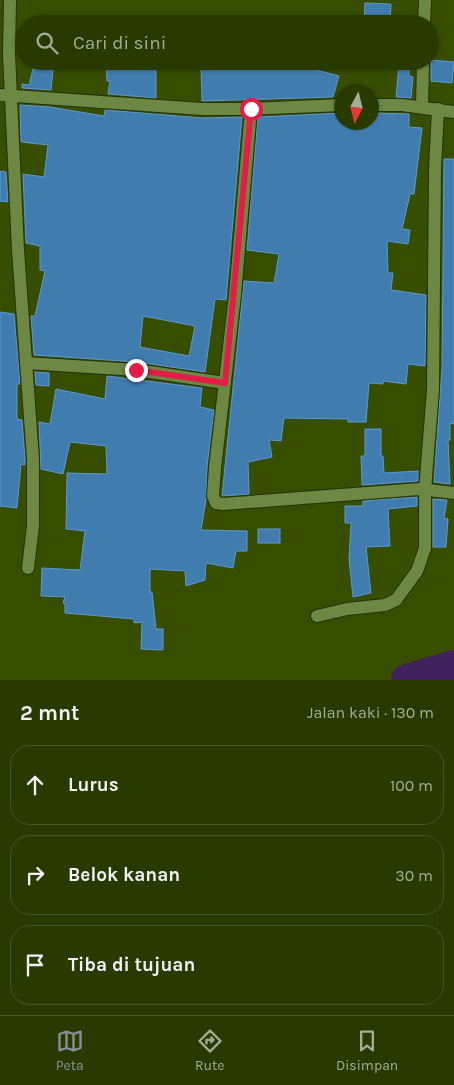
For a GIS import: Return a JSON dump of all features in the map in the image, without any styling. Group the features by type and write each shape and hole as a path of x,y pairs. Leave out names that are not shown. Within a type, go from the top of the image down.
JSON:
{"street":[{"path":"10,0 6,95 33,460 33,526 28,568"},
{"path":"424,15 425,0"},
{"path":"422,107 423,70"},
{"path":"6,95 202,109 334,105"},
{"path":"379,105 422,107 454,112"},
{"path":"251,109 215,468 213,496 216,503 425,490 454,493"},
{"path":"317,616 346,609 385,605 396,600 417,571 425,548 425,490 433,390 435,169 438,109"},
{"path":"26,363 136,370 225,383"}],"building":[{"path":"365,3 391,4 390,15 364,15"},
{"path":"439,61 454,62 452,83 431,81 431,70 439,70"},
{"path":"33,70 53,70 51,90 22,88 22,84 29,85"},
{"path":"106,70 156,70 156,98 108,94 110,81 107,81"},
{"path":"201,70 316,70 339,76 336,85 334,85 333,97 202,101"},
{"path":"398,70 409,70 409,76 413,77 411,98 396,97"},
{"path":"20,105 50,107 104,116 105,110 202,118 242,117 226,300 215,299 205,372 137,362 34,355 31,316 35,316 45,271 40,270 40,246 26,243 23,174 44,177 48,145 21,142","holes":["143,316 195,326 189,356 140,347"]},
{"path":"334,113 334,130 379,130 379,113 409,114 409,127 422,128 414,194 410,194 402,229 410,230 408,244 387,241 388,273 393,273 391,290 426,295 425,366 408,364 406,384 383,381 383,384 369,383 366,422 348,422 348,419 284,418 281,441 269,440 272,457 248,462 249,494 222,496 244,281 274,283 279,254 247,250 258,117"},
{"path":"444,159 454,159 454,424 450,423 450,440 448,440 450,484 434,482 442,368"},
{"path":"0,171 6,172 8,202 0,201"},
{"path":"0,312 14,314 20,384 17,384 17,419 22,420 25,459 25,465 21,464 17,508 0,506"},
{"path":"35,372 49,373 49,386 36,385"},
{"path":"107,376 202,388 200,407 214,410 207,467 206,500 201,530 247,531 247,551 236,551 233,568 206,563 205,580 186,586 185,571 150,569 150,592 152,592 156,629 163,629 163,650 141,649 142,622 134,623 134,619 65,613 65,604 63,603 65,597 41,596 42,568 80,570 85,531 66,529 67,473 107,474 106,446 70,442 63,474 41,469 39,422 50,424 56,389 105,399"},
{"path":"365,429 381,429 381,456 383,456 384,473 418,471 418,481 362,485 361,456 365,456"},
{"path":"417,497 417,506 388,509 390,546 366,547 371,593 353,597 349,559 351,523 345,523 345,506 363,506 363,501"},
{"path":"433,499 447,500 444,518 448,519 446,547 433,547"},
{"path":"258,529 280,529 280,543 258,543"}],"waterway":[{"path":"407,680 454,666"}],"route":[{"path":"136,370 225,383 235,295 251,109"}]}
